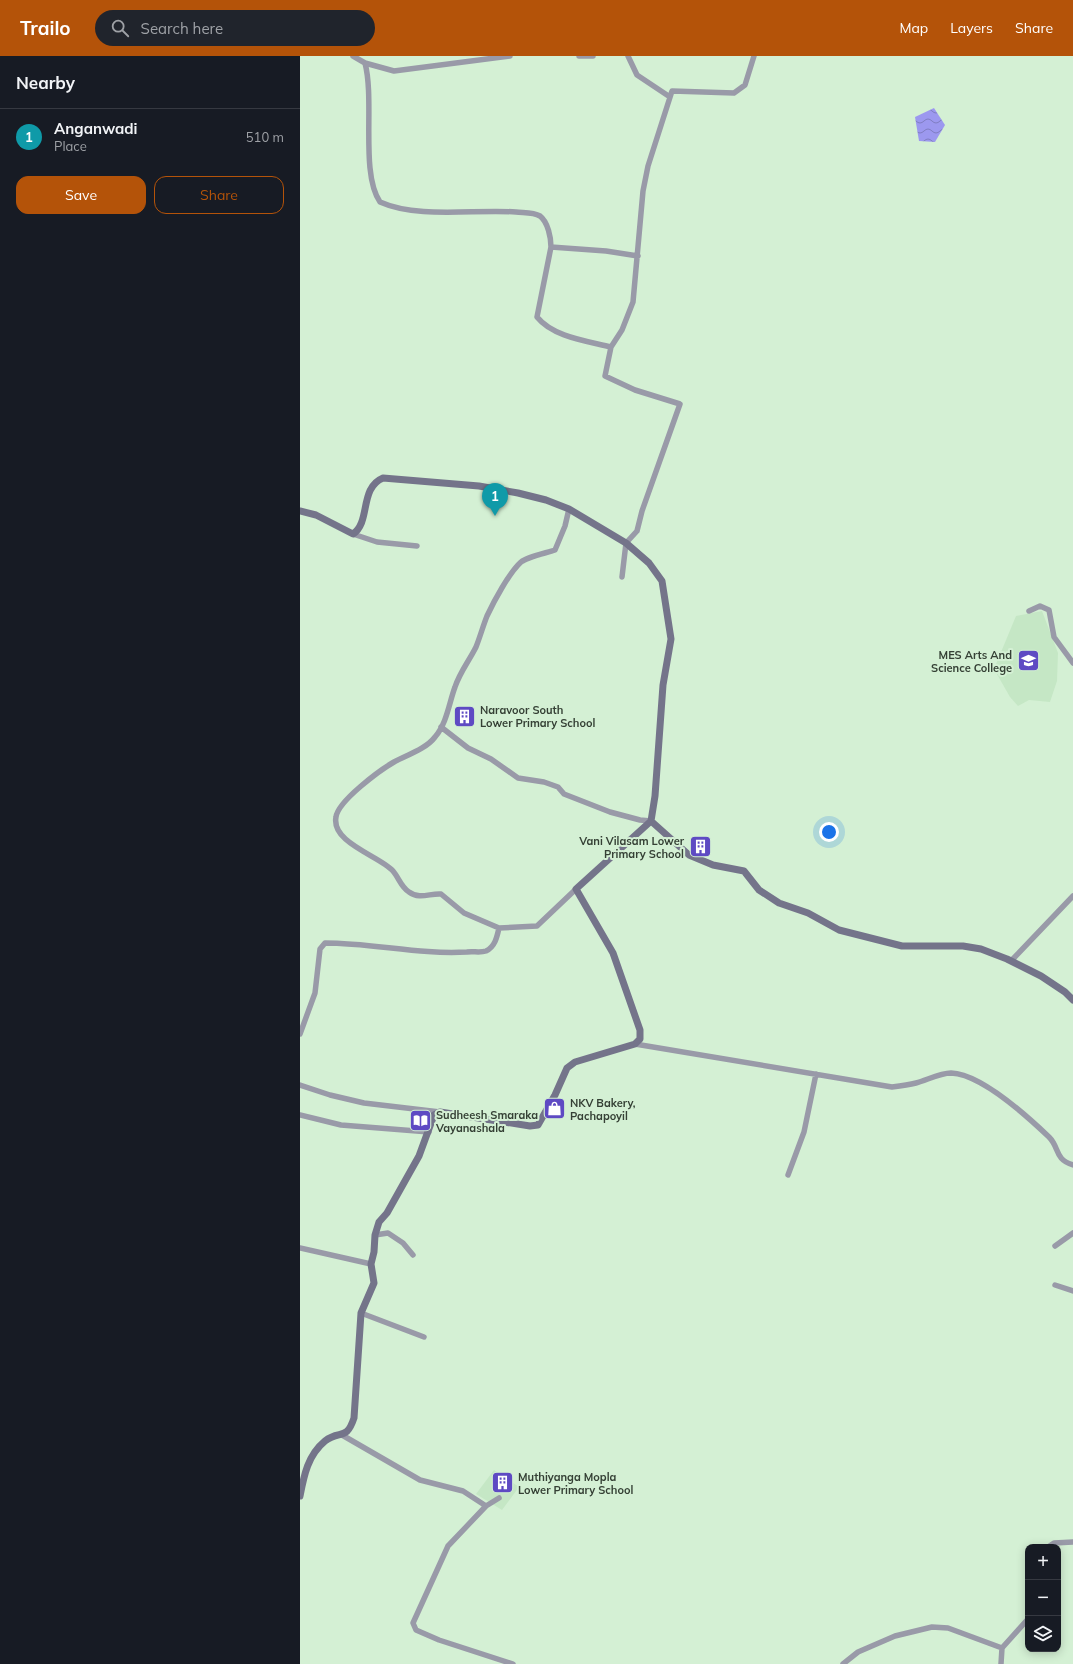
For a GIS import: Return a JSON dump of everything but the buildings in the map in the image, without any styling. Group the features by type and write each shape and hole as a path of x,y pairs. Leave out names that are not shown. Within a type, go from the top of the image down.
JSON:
{"street":[{"path":"353,56 365,63 394,71 510,56"},
{"path":"579,56 594,56"},
{"path":"628,56 637,75 670,97"},
{"path":"622,577 626,543 637,531 642,511 680,404 635,390 605,376 611,347 622,330 633,302 643,192 648,166 672,90 734,94 745,85 754,56"},
{"path":"365,63 370,99 369,150 375,189 380,202 395,208 458,212 489,211 535,214 541,217 550,236 551,247 538,317 543,324 561,333 611,347"},
{"path":"551,247 606,250 638,256"},
{"path":"353,534 357,531 361,522 370,490 375,482 383,478 479,486 518,492 569,508 626,543 649,563 662,580 671,639 663,685 655,796 651,821 537,926 500,928 464,913 441,894 419,896 409,893 399,882 393,871 342,836 336,825 336,817 349,798 392,763 423,747 435,738 441,727 464,665 472,655 487,615 508,576 522,561 554,550 565,526 569,508"},
{"path":"300,511 316,515 353,534 377,542 417,546"},
{"path":"1029,611 1040,606 1049,610 1054,637 1073,663"},
{"path":"441,727 468,748 491,759 518,778 544,782 558,787 564,794 610,812 640,820 651,821 689,855 713,866 744,871 759,890 779,902 808,913 838,930 902,946 963,946 981,949 1042,976 1065,992 1073,1000"},
{"path":"576,889 614,953 640,1030 640,1038 635,1044"},
{"path":"1011,961 1073,896"},
{"path":"300,1034 315,993 320,949 325,943 374,945 399,949 454,953 484,952 491,948 495,942 500,928"},
{"path":"300,1085 330,1095 364,1103 390,1104 530,1126 538,1125 555,1095 566,1068 575,1062 635,1044 892,1087 915,1083 950,1073 970,1076 986,1085 1053,1141 1058,1157 1066,1163 1073,1165"},
{"path":"788,1175 804,1132 816,1074"},
{"path":"300,1496 305,1469 321,1445 327,1440 342,1435 350,1430 354,1418 361,1313 374,1283 370,1264 374,1252 375,1235 380,1222 387,1213 419,1156 434,1115 440,1112"},
{"path":"300,1115 341,1125 429,1132"},
{"path":"375,1235 388,1233 403,1243 413,1255"},
{"path":"1055,1246 1073,1233"},
{"path":"300,1248 370,1264"},
{"path":"1055,1285 1073,1291"},
{"path":"361,1313 424,1337"},
{"path":"342,1435 420,1480 463,1491 486,1506"},
{"path":"499,1498 486,1506 448,1546 413,1624 416,1630 433,1638 513,1664"},
{"path":"1052,1544 1073,1542"},
{"path":"1001,1664 1002,1648 1025,1622"},
{"path":"843,1664 858,1652 895,1636 932,1627 948,1628 1002,1648"}],"shaded area":[{"name":"MES Arts And Science College","path":"1042,611 1058,653 1057,681 1050,702 1029,700 1018,706 1010,697 994,669 1016,616"},
{"name":"Muthiyanga Mopla Lower Primary School","path":"494,1470 519,1487 502,1510 476,1494"}],"water":[{"path":"934,108 945,125 935,142 919,141 915,117"}],"place":[{"name":"Anganwadi","path":"495,516"},
{"name":"MES Arts And Science College","path":"1028,661"},
{"name":"Naravoor South Lower Primary School","path":"465,716"},
{"name":"Vani Vilasam Lower Primary School","path":"700,847"},
{"name":"NKV Bakery, Pachapoyil","path":"554,1109"},
{"name":"Sudheesh Smaraka Vayanashala","path":"420,1121"},
{"name":"Muthiyanga Mopla Lower Primary School","path":"503,1483"}]}
